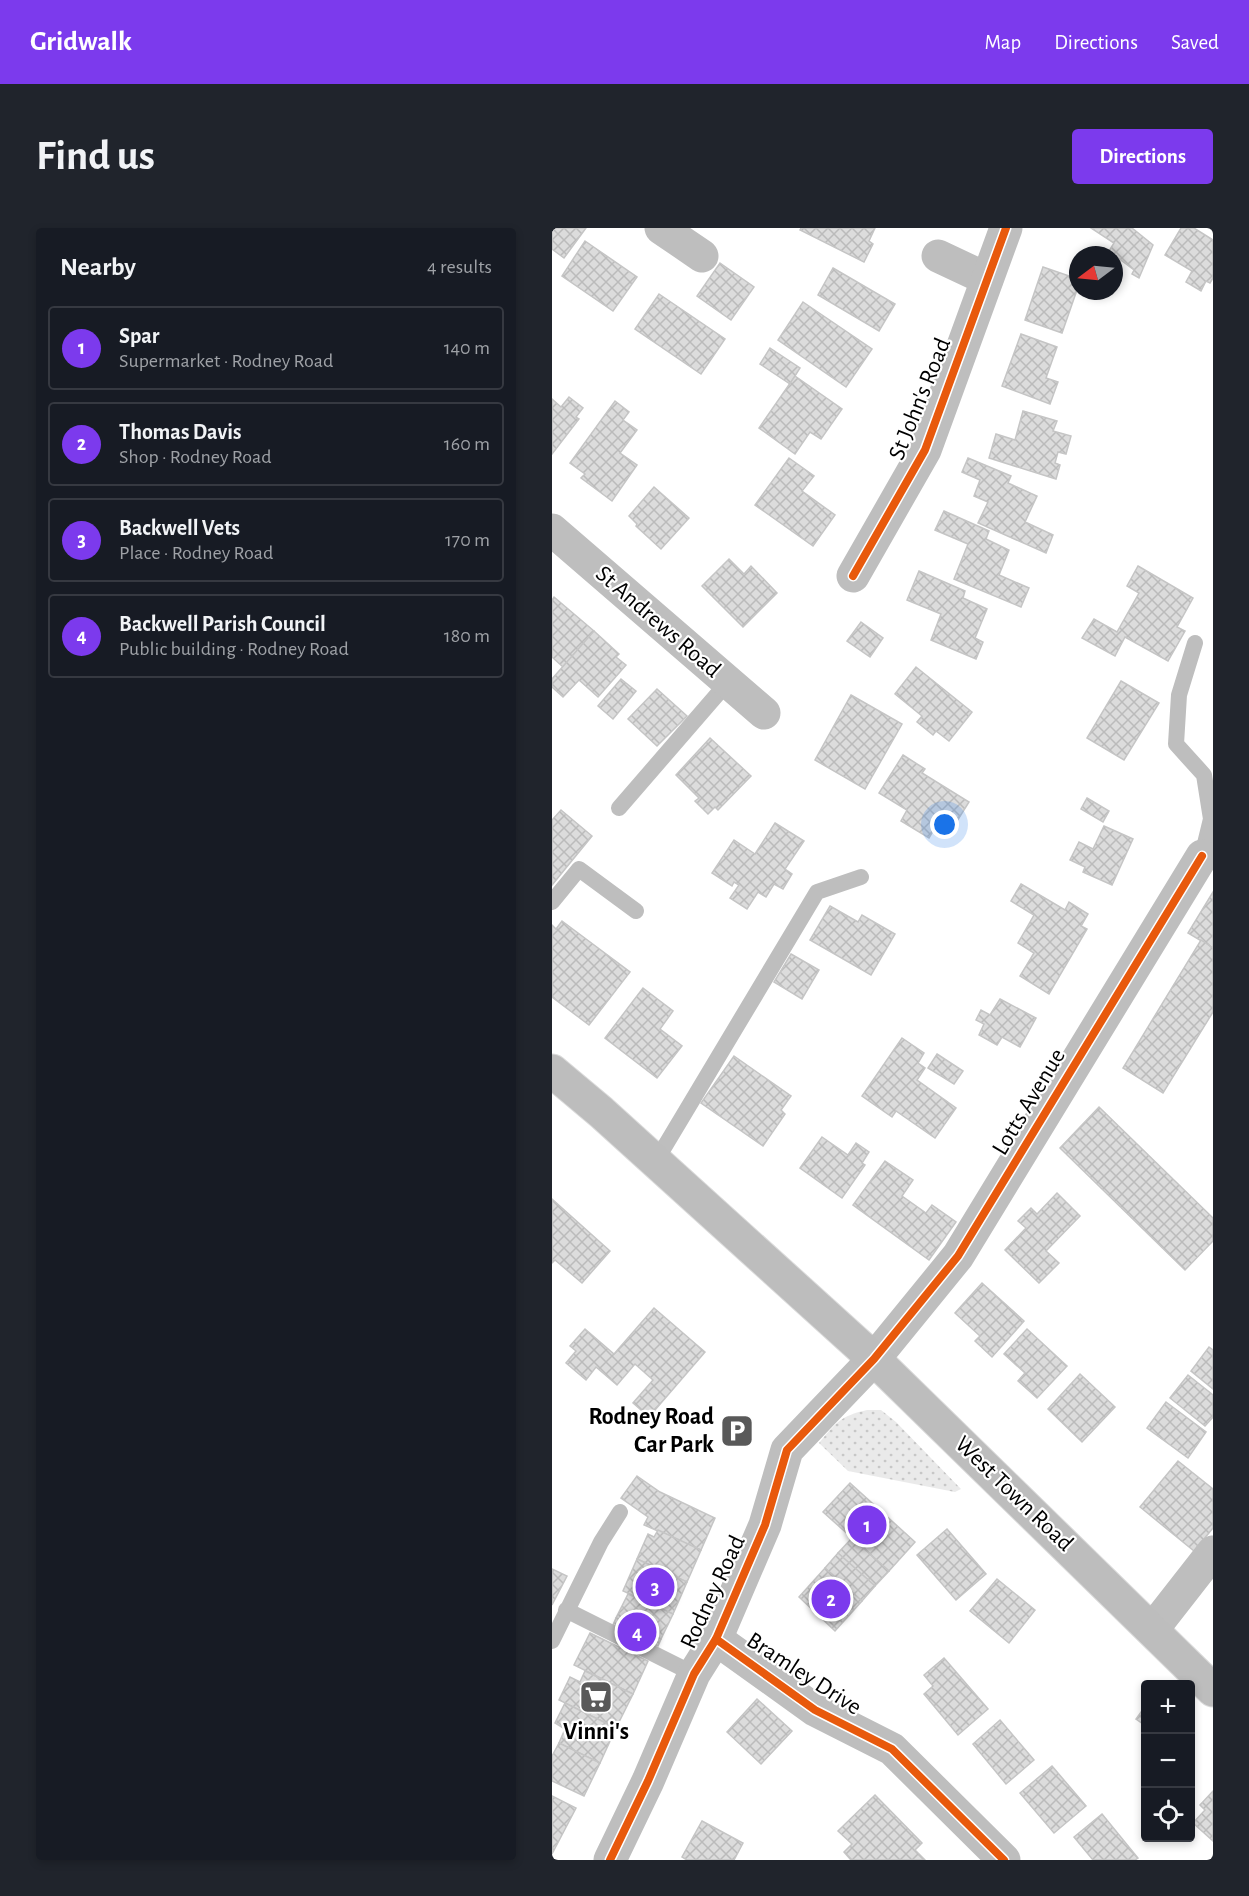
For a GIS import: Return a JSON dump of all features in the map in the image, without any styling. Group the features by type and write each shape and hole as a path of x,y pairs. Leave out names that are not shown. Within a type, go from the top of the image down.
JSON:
{"main road":[{"name":"West Town Road","path":"552,1071 656,1161 874,1359 1213,1690"}],"street":[{"path":"661,228 702,256"},
{"name":"St John's Road","path":"853,576 925,450 1006,228"},
{"path":"938,256 987,279"},
{"name":"St Andrews Road","path":"552,531 764,713"},
{"name":"Lotts Avenue","path":"874,1359 958,1256 1202,856"},
{"name":"Rodney Road","path":"610,1860 648,1781 694,1674 716,1639 765,1525 788,1450 874,1359"},
{"path":"1152,1630 1213,1552"},
{"name":"Bramley Drive","path":"716,1639 815,1710 892,1749 1004,1860"}],"lane":[{"path":"1195,643 1179,695 1176,744 1204,775 1211,819 1202,856"},
{"path":"618,808 728,682"},
{"path":"552,902 579,869 636,911"},
{"path":"656,1161 817,892 861,877"},
{"path":"552,1641 601,1542 620,1512"},
{"path":"566,1610 694,1674"}],"shaded area":[{"path":"867,1410 881,1410 896,1422 961,1489 955,1492 848,1471 819,1443 839,1421"}],"building":[{"path":"552,228 586,228 564,258 552,249"},
{"path":"801,228 875,228 869,241 873,244 864,262 800,230"},
{"path":"1091,228 1132,228 1153,245 1139,278 1132,274 1134,270 1123,262 1123,246 1112,246 1114,243"},
{"path":"1181,228 1194,228 1213,240 1213,278 1210,283 1206,281 1201,291 1186,282 1192,271 1165,255"},
{"path":"585,241 637,277 613,311 562,276"},
{"path":"720,263 754,287 731,320 697,296"},
{"path":"1043,267 1069,276 1069,300 1073,300 1062,333 1025,320"},
{"path":"833,268 895,304 879,331 818,295"},
{"path":"659,294 725,339 701,374 635,329"},
{"path":"803,302 872,349 846,387 778,340"},
{"path":"1021,334 1057,347 1046,378 1058,382 1050,404 1002,386"},
{"path":"770,348 800,368 790,384 760,364"},
{"path":"795,376 842,409 821,439 810,432 795,454 759,428"},
{"path":"569,397 583,408 576,417 579,419 552,454 552,399 561,407"},
{"path":"615,401 629,412 623,420 637,430 620,453 637,465 612,501 581,478 585,474 570,463"},
{"path":"1023,411 1057,421 1053,431 1071,436 1066,454 1058,452 1055,463 1060,465 1056,479 989,458 996,434 1015,440"},
{"path":"789,458 814,476 802,491 835,515 813,546 755,505"},
{"path":"968,458 1011,476 1008,483 1037,496 1025,522 1053,535 1046,553 978,523 988,502 974,496 980,480 962,472"},
{"path":"654,487 689,518 661,549 636,526 637,524 629,516"},
{"path":"944,511 989,531 986,539 1009,550 999,575 1029,588 1021,607 954,579 968,544 935,530"},
{"path":"729,559 744,574 751,566 777,593 743,627 702,586"},
{"path":"1138,566 1193,598 1177,627 1185,631 1168,661 1125,637 1115,656 1082,638 1094,619 1117,632 1139,593 1127,586"},
{"path":"919,571 965,591 963,598 987,609 975,638 983,642 976,659 931,640 941,614 907,600"},
{"path":"554,597 594,631 563,667 552,657 552,600"},
{"path":"861,622 883,638 870,657 847,641"},
{"path":"594,631 619,654 616,657 626,665 598,697 579,680 563,697 552,687 552,679"},
{"path":"916,667 972,712 949,741 936,731 933,735 917,722 922,716 895,694"},
{"path":"621,679 636,691 613,719 598,706"},
{"path":"1121,681 1159,703 1124,760 1087,738"},
{"path":"657,689 687,716 657,746 628,719"},
{"path":"851,695 902,724 865,789 815,760"},
{"path":"710,738 751,776 718,810 715,807 708,814 695,801 699,798 676,775"},
{"path":"903,755 925,769 922,773 969,802 949,834 936,826 929,838 901,821 907,810 879,793"},
{"path":"1087,798 1109,811 1103,822 1081,809"},
{"path":"561,810 592,836 552,885 552,820"},
{"path":"775,823 804,841 785,869 792,874 783,889 774,884 766,897 758,892 747,909 730,898 739,885 734,882 732,886 712,873 734,840 755,854"},
{"path":"1104,826 1133,839 1112,885 1083,872 1085,867 1070,860 1079,842 1093,849"},
{"path":"1021,884 1065,910 1069,902 1088,914 1081,926 1087,929 1049,994 1020,976 1034,953 1018,943 1034,915 1011,901"},
{"path":"1213,892 1213,948 1188,933"},
{"path":"830,906 858,922 862,915 895,934 871,975 810,940"},
{"path":"562,921 630,972 589,1025 552,997 552,925 556,929"},
{"path":"1201,940 1213,948 1213,1012 1163,1093 1123,1068"},
{"path":"791,954 819,970 802,999 774,982"},
{"path":"643,988 673,1011 660,1029 682,1046 657,1078 605,1038"},
{"path":"1000,999 1036,1018 1020,1047 1002,1037 997,1045 979,1035 984,1024 976,1020 981,1010 990,1015"},
{"path":"902,1038 924,1053 918,1063 925,1068 917,1080 956,1108 935,1138 896,1111 892,1117 862,1096"},
{"path":"937,1054 963,1071 954,1084 928,1068"},
{"path":"734,1056 791,1096 781,1110 785,1114 763,1146 701,1103"},
{"path":"1099,1107 1213,1218 1213,1241 1185,1270 1060,1148"},
{"path":"822,1137 848,1155 856,1143 869,1152 862,1163 865,1165 842,1198 800,1168"},
{"path":"885,1161 913,1180 902,1196 926,1213 932,1205 956,1222 929,1260 853,1205"},
{"path":"1057,1193 1080,1216 1046,1251 1059,1263 1039,1283 1005,1250 1026,1228 1018,1221 1031,1208 1037,1214"},
{"path":"552,1199 610,1251 582,1283 555,1260 552,1263"},
{"path":"982,1283 1024,1321 992,1357 975,1341 980,1336 955,1313"},
{"path":"654,1308 705,1352 649,1417 633,1403 653,1380 635,1364 617,1385 596,1367 586,1380 566,1363 576,1351 570,1346 585,1329 614,1354"},
{"path":"1027,1329 1067,1366 1037,1398 1018,1381 1025,1373 1004,1354"},
{"path":"1209,1347 1213,1350 1213,1389 1191,1371"},
{"path":"1080,1374 1115,1407 1082,1442 1048,1409"},
{"path":"1188,1375 1213,1395 1213,1417 1205,1426 1170,1398"},
{"path":"1166,1402 1206,1432 1188,1458 1147,1428"},
{"path":"1178,1461 1213,1489 1213,1528 1194,1551 1140,1507"},
{"path":"637,1476 660,1492 715,1518 701,1550 644,1525 648,1517 621,1498"},
{"path":"850,1483 915,1542 889,1571 823,1512"},
{"path":"947,1529 986,1574 956,1600 917,1555"},
{"path":"658,1530 701,1550 687,1582 637,1559 648,1534 654,1537"},
{"path":"852,1538 889,1571 875,1586 838,1553"},
{"path":"838,1553 875,1586 862,1601 825,1568"},
{"path":"637,1559 687,1582 673,1614 623,1591"},
{"path":"825,1568 862,1601 835,1631 799,1597"},
{"path":"552,1569 567,1576 552,1605"},
{"path":"997,1579 1035,1610 1009,1643 970,1611"},
{"path":"628,1594 673,1614 661,1639 616,1618"},
{"path":"616,1618 661,1639 658,1646 613,1625"},
{"path":"590,1633 648,1661 633,1694 574,1665"},
{"path":"944,1658 988,1709 958,1735 924,1694 933,1686 924,1675"},
{"name":"Vinni's","path":"585,1671 633,1694 616,1728 559,1700 570,1677 580,1682"},
{"path":"757,1699 792,1731 761,1764 727,1732"},
{"path":"565,1703 616,1728 600,1763 559,1743 565,1729 555,1723"},
{"path":"1141,1712 1141,1722 1136,1719"},
{"path":"1000,1720 1034,1760 1006,1784 973,1744"},
{"path":"559,1743 600,1763 584,1796 552,1781 552,1756"},
{"path":"1052,1766 1086,1806 1054,1833 1020,1793"},
{"path":"1213,1791 1213,1841 1195,1825 1195,1821 1205,1810 1200,1805"},
{"path":"875,1795 922,1843 915,1850 925,1860 851,1860 844,1852 852,1844 838,1831"},
{"path":"552,1796 576,1808 552,1854"},
{"path":"1102,1814 1138,1858 1135,1860 1093,1860 1074,1837"},
{"path":"702,1821 743,1843 734,1860 687,1860 682,1857"}],"cycle path":[{"path":"853,576 925,450 1006,228"},
{"path":"610,1860 648,1781 694,1674 716,1639 765,1525 787,1450 874,1359 958,1256 1202,856"},
{"path":"716,1639 815,1710 892,1749 1004,1860"}],"place":[{"name":"Rodney Road Car Park","path":"737,1431"},
{"name":"Spar","path":"867,1525"},
{"name":"Backwell Vets","path":"655,1587"},
{"name":"Thomas Davis","path":"831,1599"},
{"name":"Backwell Parish Council","path":"637,1632"},
{"name":"Vinni's","path":"596,1697"}]}
